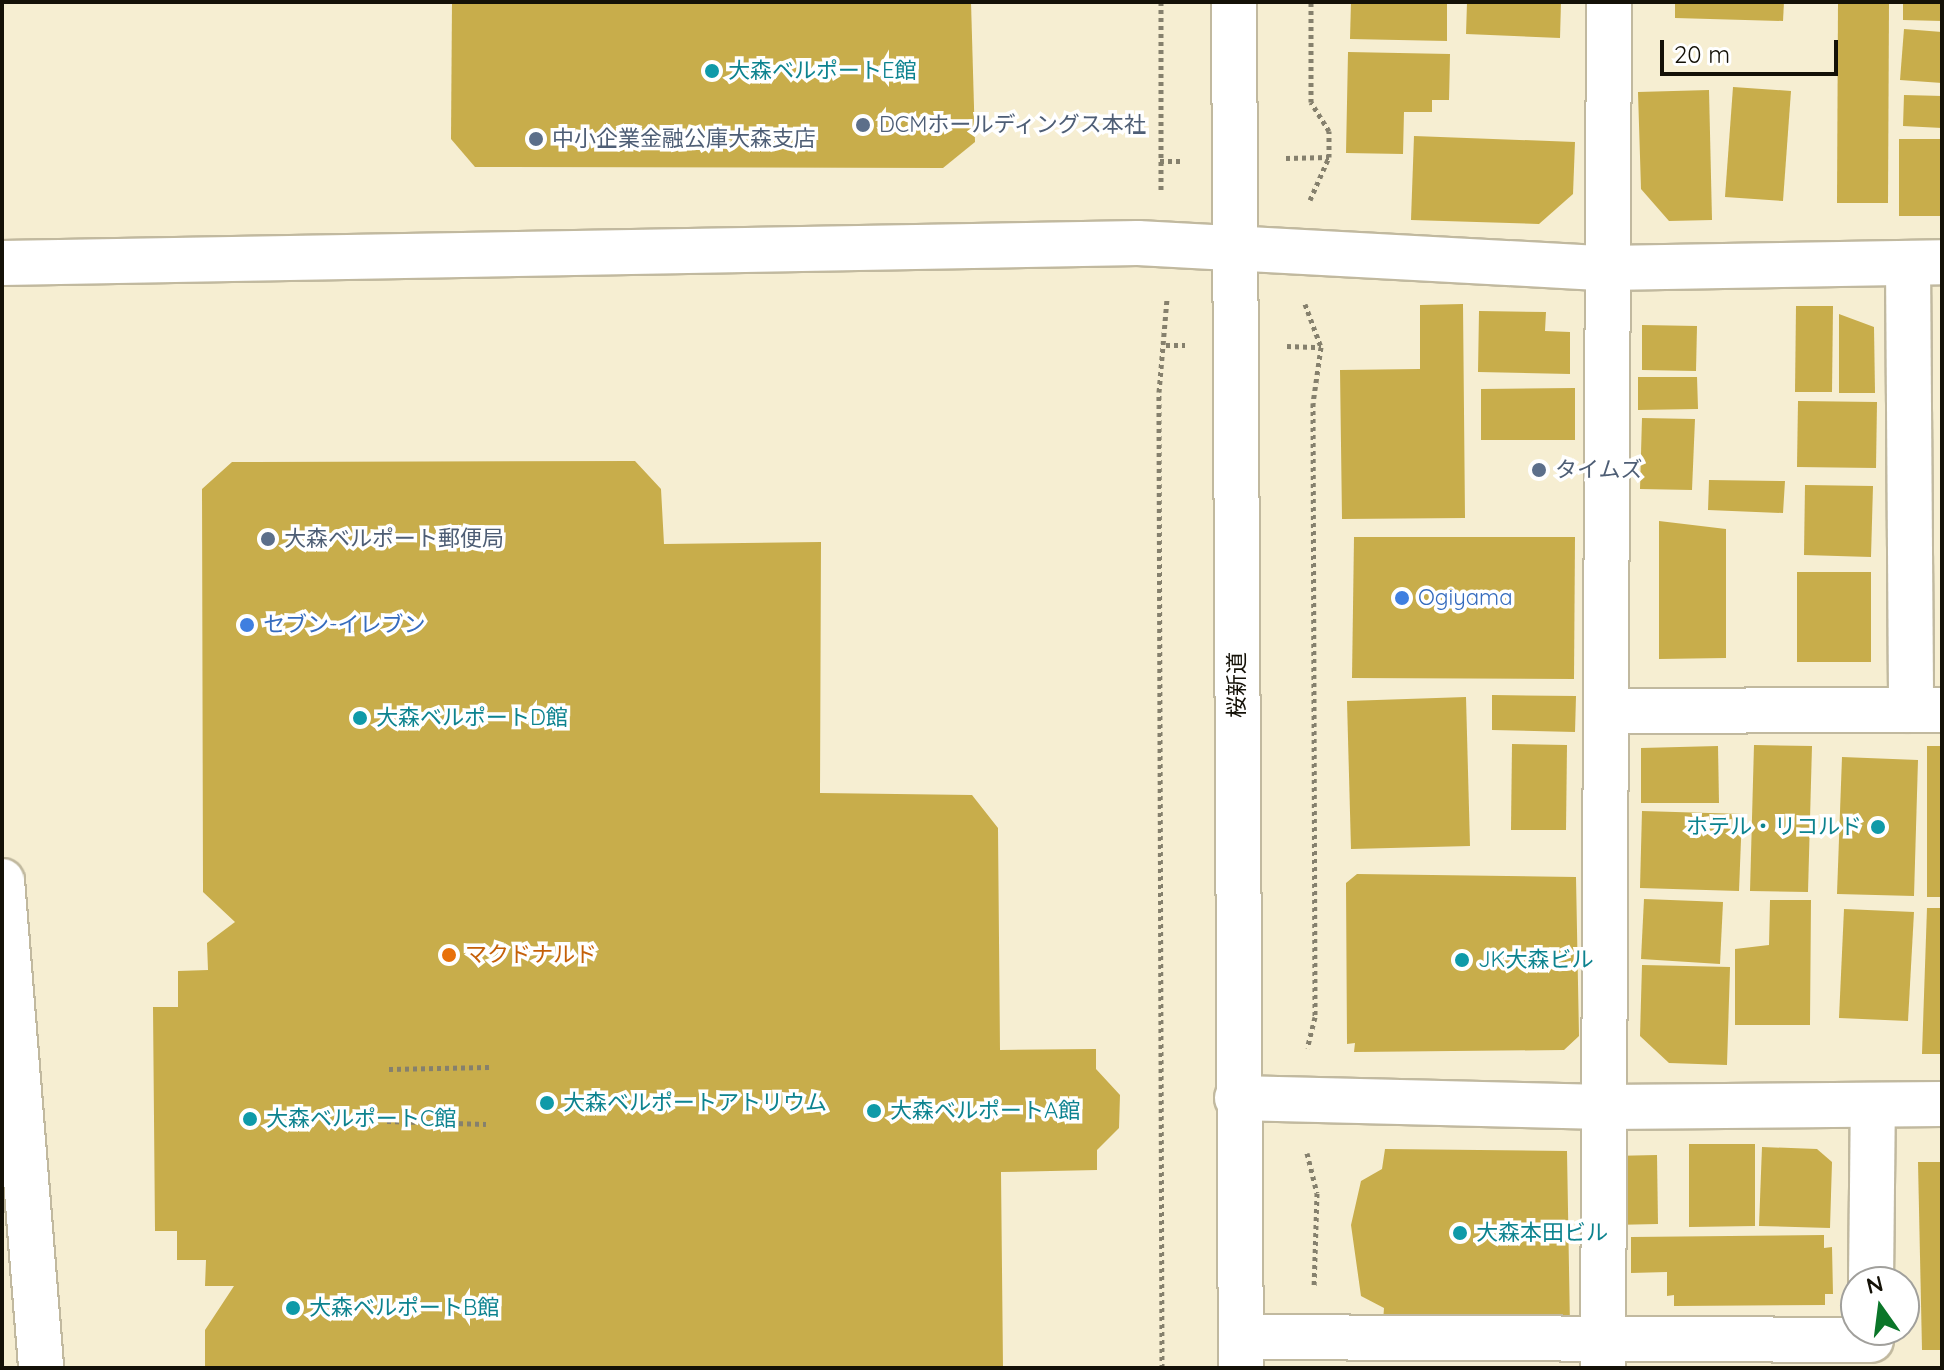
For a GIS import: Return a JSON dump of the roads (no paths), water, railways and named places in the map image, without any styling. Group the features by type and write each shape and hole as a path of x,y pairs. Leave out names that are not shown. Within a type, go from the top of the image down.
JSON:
{"street":[{"name":"桜新道","path":"1234,2 1237,1098 1241,1353"},
{"path":"1603,1353 1609,2"},
{"path":"2,263 1138,243 1607,268 1925,263 1926,710 1606,711"},
{"path":"2,881 41,1368"},
{"path":"1237,1098 1604,1107 1942,1104"},
{"path":"1871,1266 1873,1105"},
{"path":"1241,1353 1603,1353 1871,1346"}],"place":[{"name":"大森ベルポートE館","path":"712,71"},
{"name":"DCMホールディングス本社","path":"863,125"},
{"name":"中小企業金融公庫大森支店","path":"536,139"},
{"name":"タイムズ","path":"1539,470"},
{"name":"大森ベルポート郵便局","path":"268,539"},
{"name":"Ogiyama","path":"1402,598"},
{"name":"セブン-イレブン","path":"247,625"},
{"name":"大森ベルポートD館","path":"360,718"},
{"name":"ホテル・リコルド","path":"1878,827"},
{"name":"マクドナルド","path":"449,955"},
{"name":"JK大森ビル","path":"1462,960"},
{"name":"大森ベルポートアトリウム","path":"547,1103"},
{"name":"大森ベルポートA館","path":"874,1111"},
{"name":"大森ベルポートC館","path":"250,1119"},
{"name":"大森本田ビル","path":"1460,1233"},
{"name":"大森ベルポートB館","path":"293,1308"}]}
